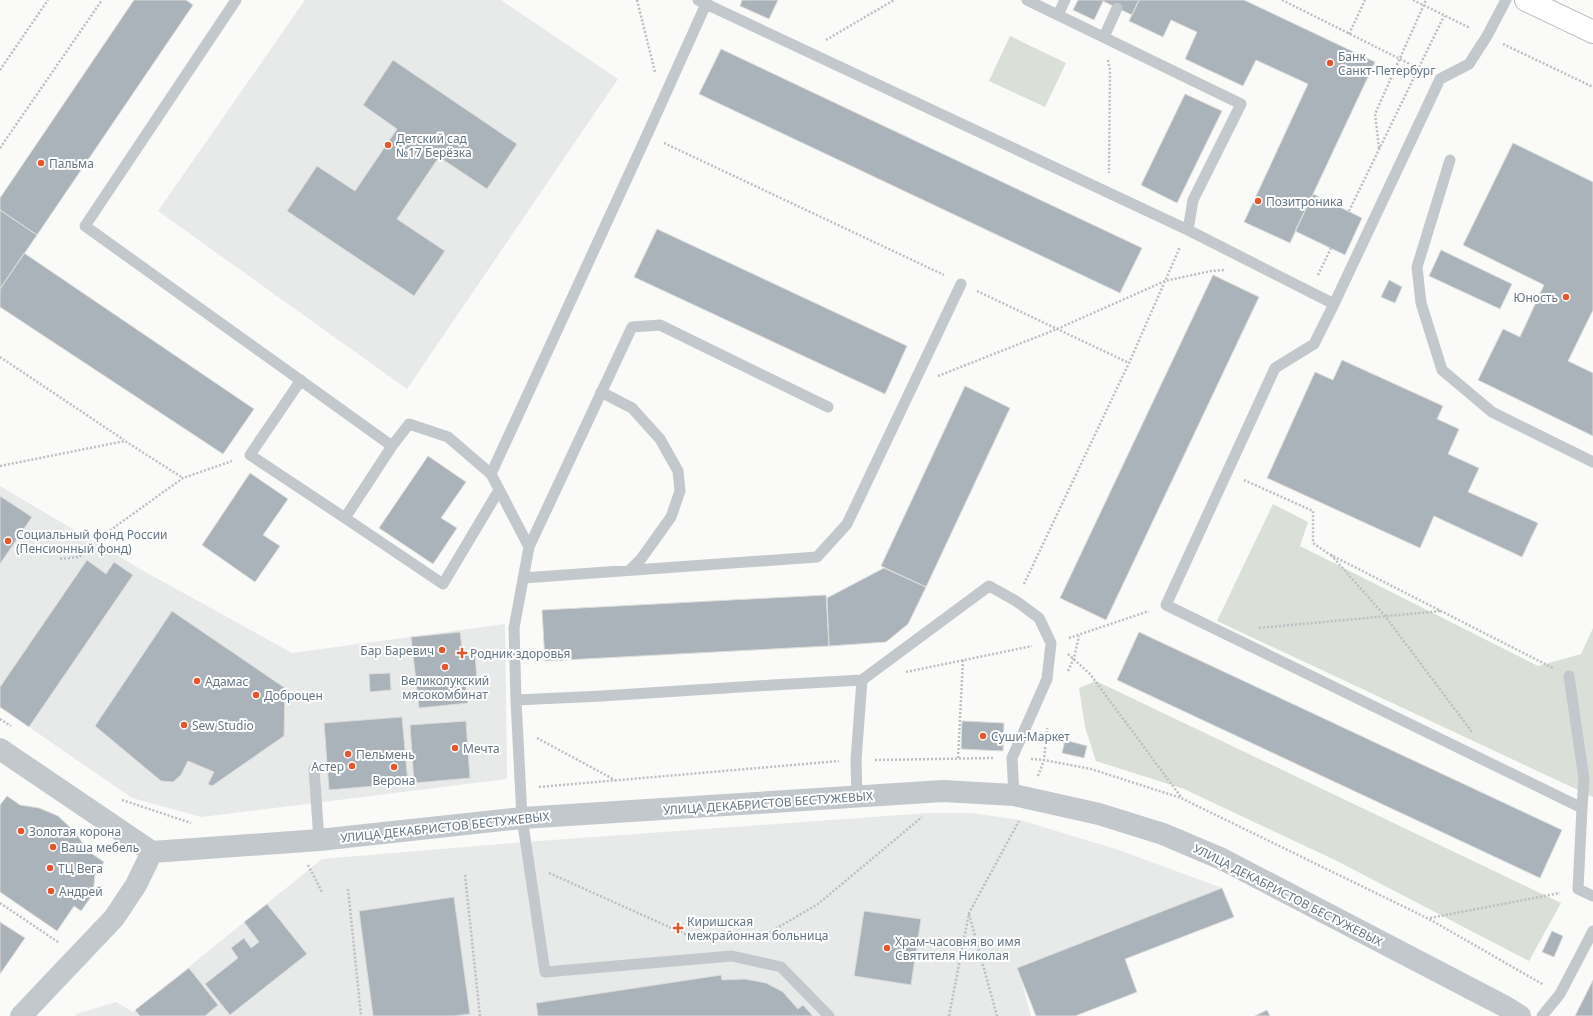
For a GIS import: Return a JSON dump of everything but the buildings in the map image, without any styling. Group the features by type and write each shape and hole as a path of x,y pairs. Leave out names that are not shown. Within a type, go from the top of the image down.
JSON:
{"main road":[{"path":"1526,0 1593,32"}],"street":[{"path":"0,749 152,852 136,885 114,918 21,1016"},
{"name":"УЛИЦА ДЕКАБРИСТОВ БЕСТУЖЕВЫХ","path":"152,852 319,840 522,818 857,798 943,791 1021,797 1099,814 1163,834 1222,859 1506,1007 1520,1016"}],"lane":[{"path":"236,0 84,226 392,446"},
{"path":"1027,0 1240,104 1193,200 1188,230"},
{"path":"1058,15 1065,0"},
{"path":"1506,0 1487,36 1469,64 1440,79 1314,344 1275,368 1166,604 1582,808"},
{"path":"491,474 662,102 704,1 1188,230 1334,304"},
{"path":"1104,37 1117,8"},
{"path":"1450,160 1417,267 1421,303 1442,370 1492,412 1593,462"},
{"path":"523,578 817,557 847,524 962,284"},
{"path":"828,407 660,325 632,327 528,547 514,628 517,728 522,818 545,972 732,956 781,967 829,1016"},
{"path":"301,380 250,455 443,584 499,490"},
{"path":"601,392 632,408 660,439 678,472 680,491 671,517 642,559 630,570"},
{"path":"345,518 392,446 409,424 448,436 491,474 528,547"},
{"path":"516,700 862,680 989,586 1016,601 1039,618 1051,643 1047,680 1012,758 1021,797"},
{"path":"1569,676 1584,779 1578,889 1593,896"},
{"path":"857,798 856,760 862,680"},
{"path":"314,769 319,840"},
{"path":"1542,1016 1560,994 1593,931"}],"path":[{"path":"0,70 48,0"},
{"path":"0,148 102,0"},
{"path":"637,0 662,102"},
{"path":"807,51 894,0"},
{"path":"1282,0 1440,79"},
{"path":"1349,34 1365,0"},
{"path":"1379,150 1375,114 1426,0"},
{"path":"1349,211 1444,16"},
{"path":"1104,37 1110,70 1109,193"},
{"path":"647,135 1129,363"},
{"path":"1016,601 1129,363 1188,230"},
{"path":"1310,292 1331,248"},
{"path":"912,387 1057,329 1165,281 1211,271 1226,270"},
{"path":"0,357 183,478"},
{"path":"0,466 125,441"},
{"path":"60,559 79,557 116,526 183,478 250,455"},
{"path":"1227,472 1313,512 1313,543 1329,554 1569,676"},
{"path":"1329,554 1385,616 1475,736"},
{"path":"901,673 1079,636 1166,604"},
{"path":"1223,632 1442,611"},
{"path":"1068,672 1074,658 1079,636"},
{"path":"1051,643 1074,658 1090,674 1181,798"},
{"path":"958,758 963,660"},
{"path":"0,719 13,728"},
{"path":"949,1016 969,914 1020,820 1021,797 1044,760 1048,722"},
{"path":"517,728 616,780"},
{"path":"119,799 192,824"},
{"path":"732,956 768,932 818,904 928,813"},
{"path":"528,863 697,940"},
{"path":"308,864 322,892"},
{"path":"465,875 480,1016"},
{"path":"348,889 361,1016"},
{"path":"1429,919 1578,889"},
{"path":"0,903 78,956"},
{"path":"969,914 997,1016"}],"shaded area":[{"name":"Детский сад №17 Берёзка","path":"305,0 501,0 618,79 407,389 158,211"},
{"path":"1010,36 1066,63 1045,107 989,81"},
{"path":"0,486 140,569 292,653 505,624 507,779 201,817 132,798 0,707"},
{"path":"1273,504 1308,522 1300,546 1538,666 1581,654 1593,628 1593,797 1217,621"},
{"path":"1096,681 1561,903 1529,961 1337,861 1184,789 1096,761 1085,727 1079,688"},
{"name":"Киришская межрайонная больница","path":"928,813 972,813 1020,820 1119,850 1222,888 1018,968 1031,1016 76,1016 76,1014 116,1002 133,1012 322,859 525,842"}],"place":[{"name":"Банк Санкт-Петербург","path":"1330,63"},
{"name":"Детский сад №17 Берёзка","path":"388,145"},
{"name":"Пальма","path":"41,163"},
{"name":"Позитроника","path":"1258,201"},
{"name":"Юность","path":"1566,297"},
{"name":"Социальный фонд России (Пенсионный фонд)","path":"8,541"},
{"name":"Бар Баревич","path":"442,650"},
{"name":"Родник здоровья","path":"462,653"},
{"name":"Великолукский мясокомбинат","path":"445,667"},
{"name":"Адамас","path":"197,681"},
{"name":"Доброцен","path":"256,695"},
{"name":"Sew Studio","path":"184,725"},
{"name":"Суши-Маркет","path":"983,736"},
{"name":"Мечта","path":"455,748"},
{"name":"Пельмень","path":"348,754"},
{"name":"Астер","path":"352,766"},
{"name":"Верона","path":"394,767"},
{"name":"Золотая корона","path":"21,831"},
{"name":"Ваша мебель","path":"53,847"},
{"name":"ТЦ Вега","path":"50,868"},
{"name":"Андрей","path":"51,891"},
{"name":"Киришская межрайонная больница","path":"678,928"},
{"name":"Храм-часовня во имя Святителя Николая","path":"887,948"}]}
